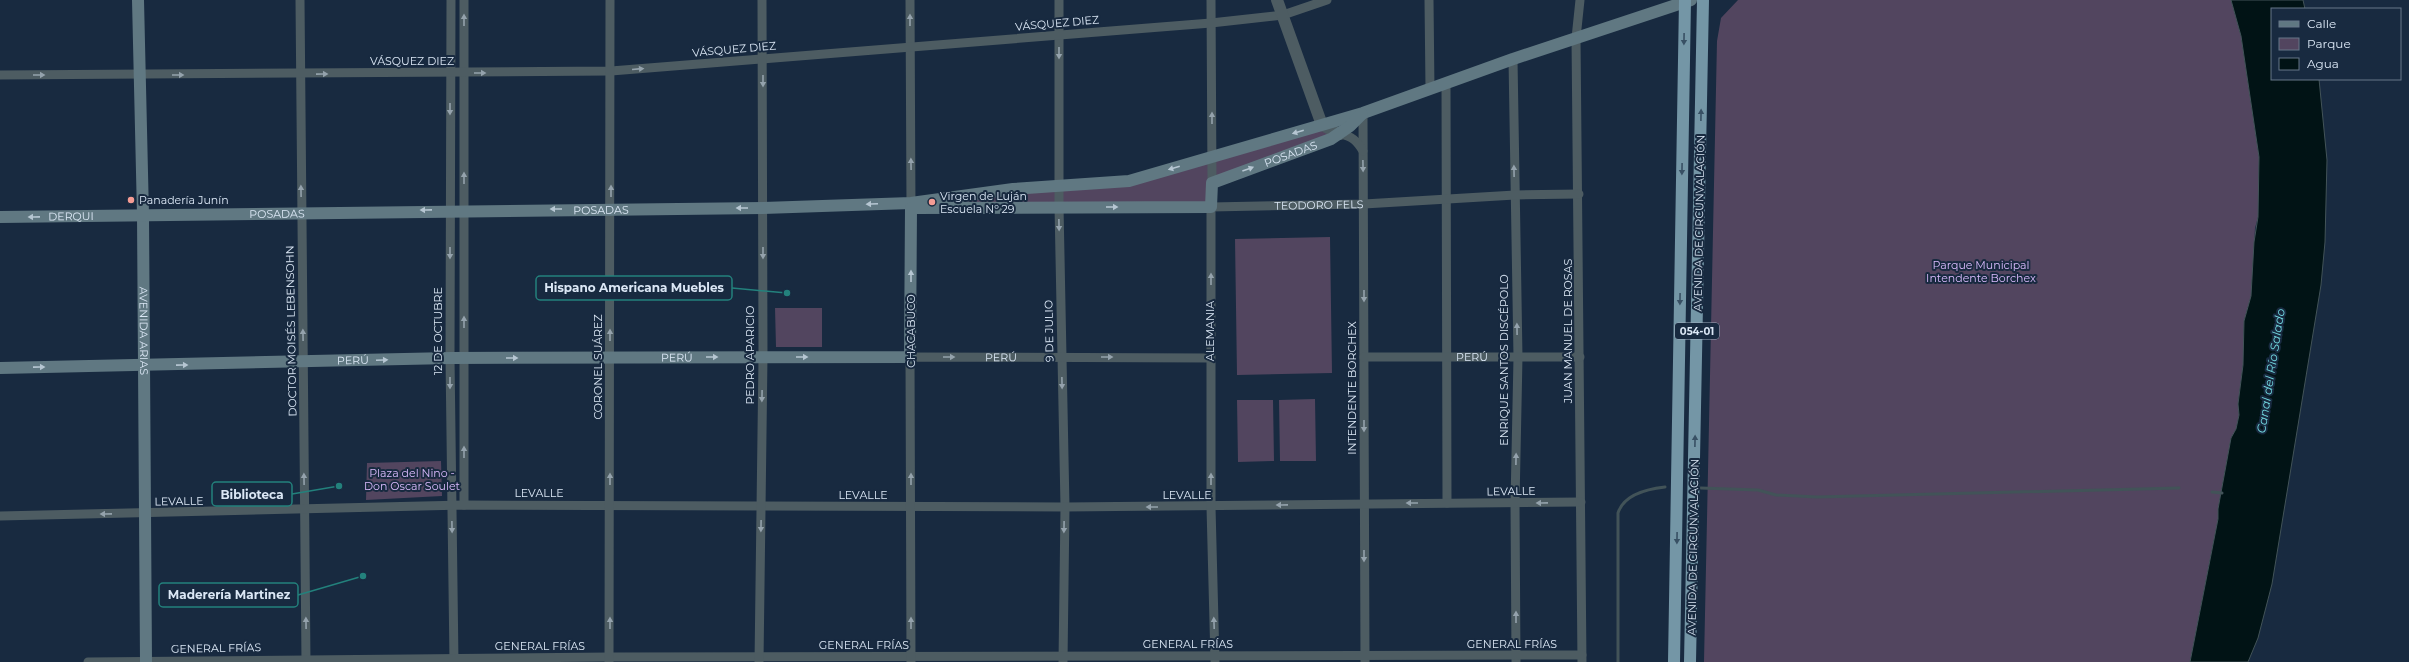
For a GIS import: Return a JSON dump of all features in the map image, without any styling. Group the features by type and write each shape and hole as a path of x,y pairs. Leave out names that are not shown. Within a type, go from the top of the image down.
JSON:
{"highway":[{"name":"AVENIDA DE CIRCUNVALACIÓN","path":"1690,662 1704,0"},
{"name":"AVENIDA DE CIRCUNVALACIÓN","path":"1674,662 1687,1"}],"main road":[{"name":"AVENIDA ARIAS","path":"138,0 143,215 146,662"},
{"name":"POSADAS","path":"911,206 1013,189 1130,181 1362,113 1512,59 1687,1"},
{"name":"POSADAS","path":"1212,183 1331,139 1340,134 1362,113"},
{"name":"ALEMANIA","path":"1211,207 1212,183"},
{"name":"CHACABUCO","path":"910,357 911,206"},
{"name":"POSADAS","path":"143,215 450,210 1059,206"},
{"name":"TEODORO FELS","path":"1059,206 1211,207"},
{"name":"DERQUI","path":"0,217 143,215"},
{"name":"PERÚ","path":"0,368 450,358 910,357"}],"street":[{"name":"DOCTOR MOISÉS LEBENSOHN","path":"300,0 306,661"},
{"name":"12 DE OCTUBRE","path":"451,0 450,358 454,660"},
{"path":"464,0 464,506"},
{"name":"CORONEL SUÁREZ","path":"610,0 610,660"},
{"name":"PEDRO APARICIO","path":"759,659 763,357 762,0"},
{"name":"CHACABUCO","path":"910,0 911,206"},
{"name":"9 DE JULIO","path":"1060,0 1059,206 1065,507 1063,659"},
{"name":"ALEMANIA","path":"1211,0 1212,183"},
{"path":"1277,0 1322,125 1340,134 1348,135 1355,140 1363,151"},
{"name":"VÁSQUEZ DIEZ","path":"0,75 610,72 1211,23 1283,15 1327,0"},
{"path":"1429,0 1430,89"},
{"name":"JUAN MANUEL DE ROSAS","path":"1580,0 1576,38 1579,194 1582,659"},
{"name":"ENRIQUE SANTOS DISCÉPOLO","path":"1512,59 1518,357 1515,503 1516,659"},
{"path":"1446,83 1448,357 1447,503"},
{"name":"INTENDENTE BORCHEX","path":"1362,113 1364,204 1365,659"},
{"name":"TEODORO FELS","path":"1211,207 1364,204 1515,195 1579,194"},
{"name":"ALEMANIA","path":"1211,207 1211,507 1215,659"},
{"name":"CHACABUCO","path":"910,357 911,659"},
{"name":"PERÚ","path":"910,357 1210,358"},
{"name":"PERÚ","path":"1364,357 1580,357"},
{"name":"LEVALLE","path":"0,516 145,514 451,506 610,505 1211,507 1581,502"},
{"name":"GENERAL FRÍAS","path":"88,662 759,659 1582,659"}],"green space":[{"name":"Parque Municipal Intendente Borchex","path":"1738,0 2231,0 2241,36 2259,157 2258,217 2255,228 2251,296 2244,321 2243,365 2238,403 2239,415 2236,429 2231,438 2218,509 2218,519 2190,662 1704,662 1717,41 1721,18"},
{"path":"1322,125 1340,134 1212,183 1211,207 938,207 938,200 1129,181"},
{"path":"1330,237 1332,373 1237,375 1235,239"},
{"path":"775,308 822,308 822,347 776,347"},
{"path":"1315,399 1316,461 1280,461 1279,400"},
{"path":"1237,400 1273,400 1274,461 1238,462"},
{"name":"Plaza del Nino - Don Oscar Soulet","path":"441,461 442,496 366,500 367,463"}],"water":[{"name":"Canal del Río Salado","path":"2231,0 2303,0 2305,8 2271,8 2271,80 2319,80 2327,160 2325,242 2321,285 2272,584 2258,638 2248,662 2190,662 2218,519 2218,509 2231,438 2236,429 2239,415 2238,404 2243,365 2244,321 2251,296 2254,242 2258,217 2259,157 2241,36"}],"waterway":[{"path":"1618,662 1618,513 1625,501 1631,497 1644,491 1665,487"},
{"path":"1701,488 1758,490 1776,495 1817,497 2179,488"},
{"path":"2212,492 2222,493"}],"place":[{"name":"Panadería Junín","path":"131,200"},
{"name":"Virgen de Luján Escuela Nº 29","path":"932,202"},
{"name":"Hispano Americana Muebles","path":"787,293"},
{"name":"Biblioteca","path":"339,486"},
{"name":"Maderería Martinez","path":"363,576"}]}
